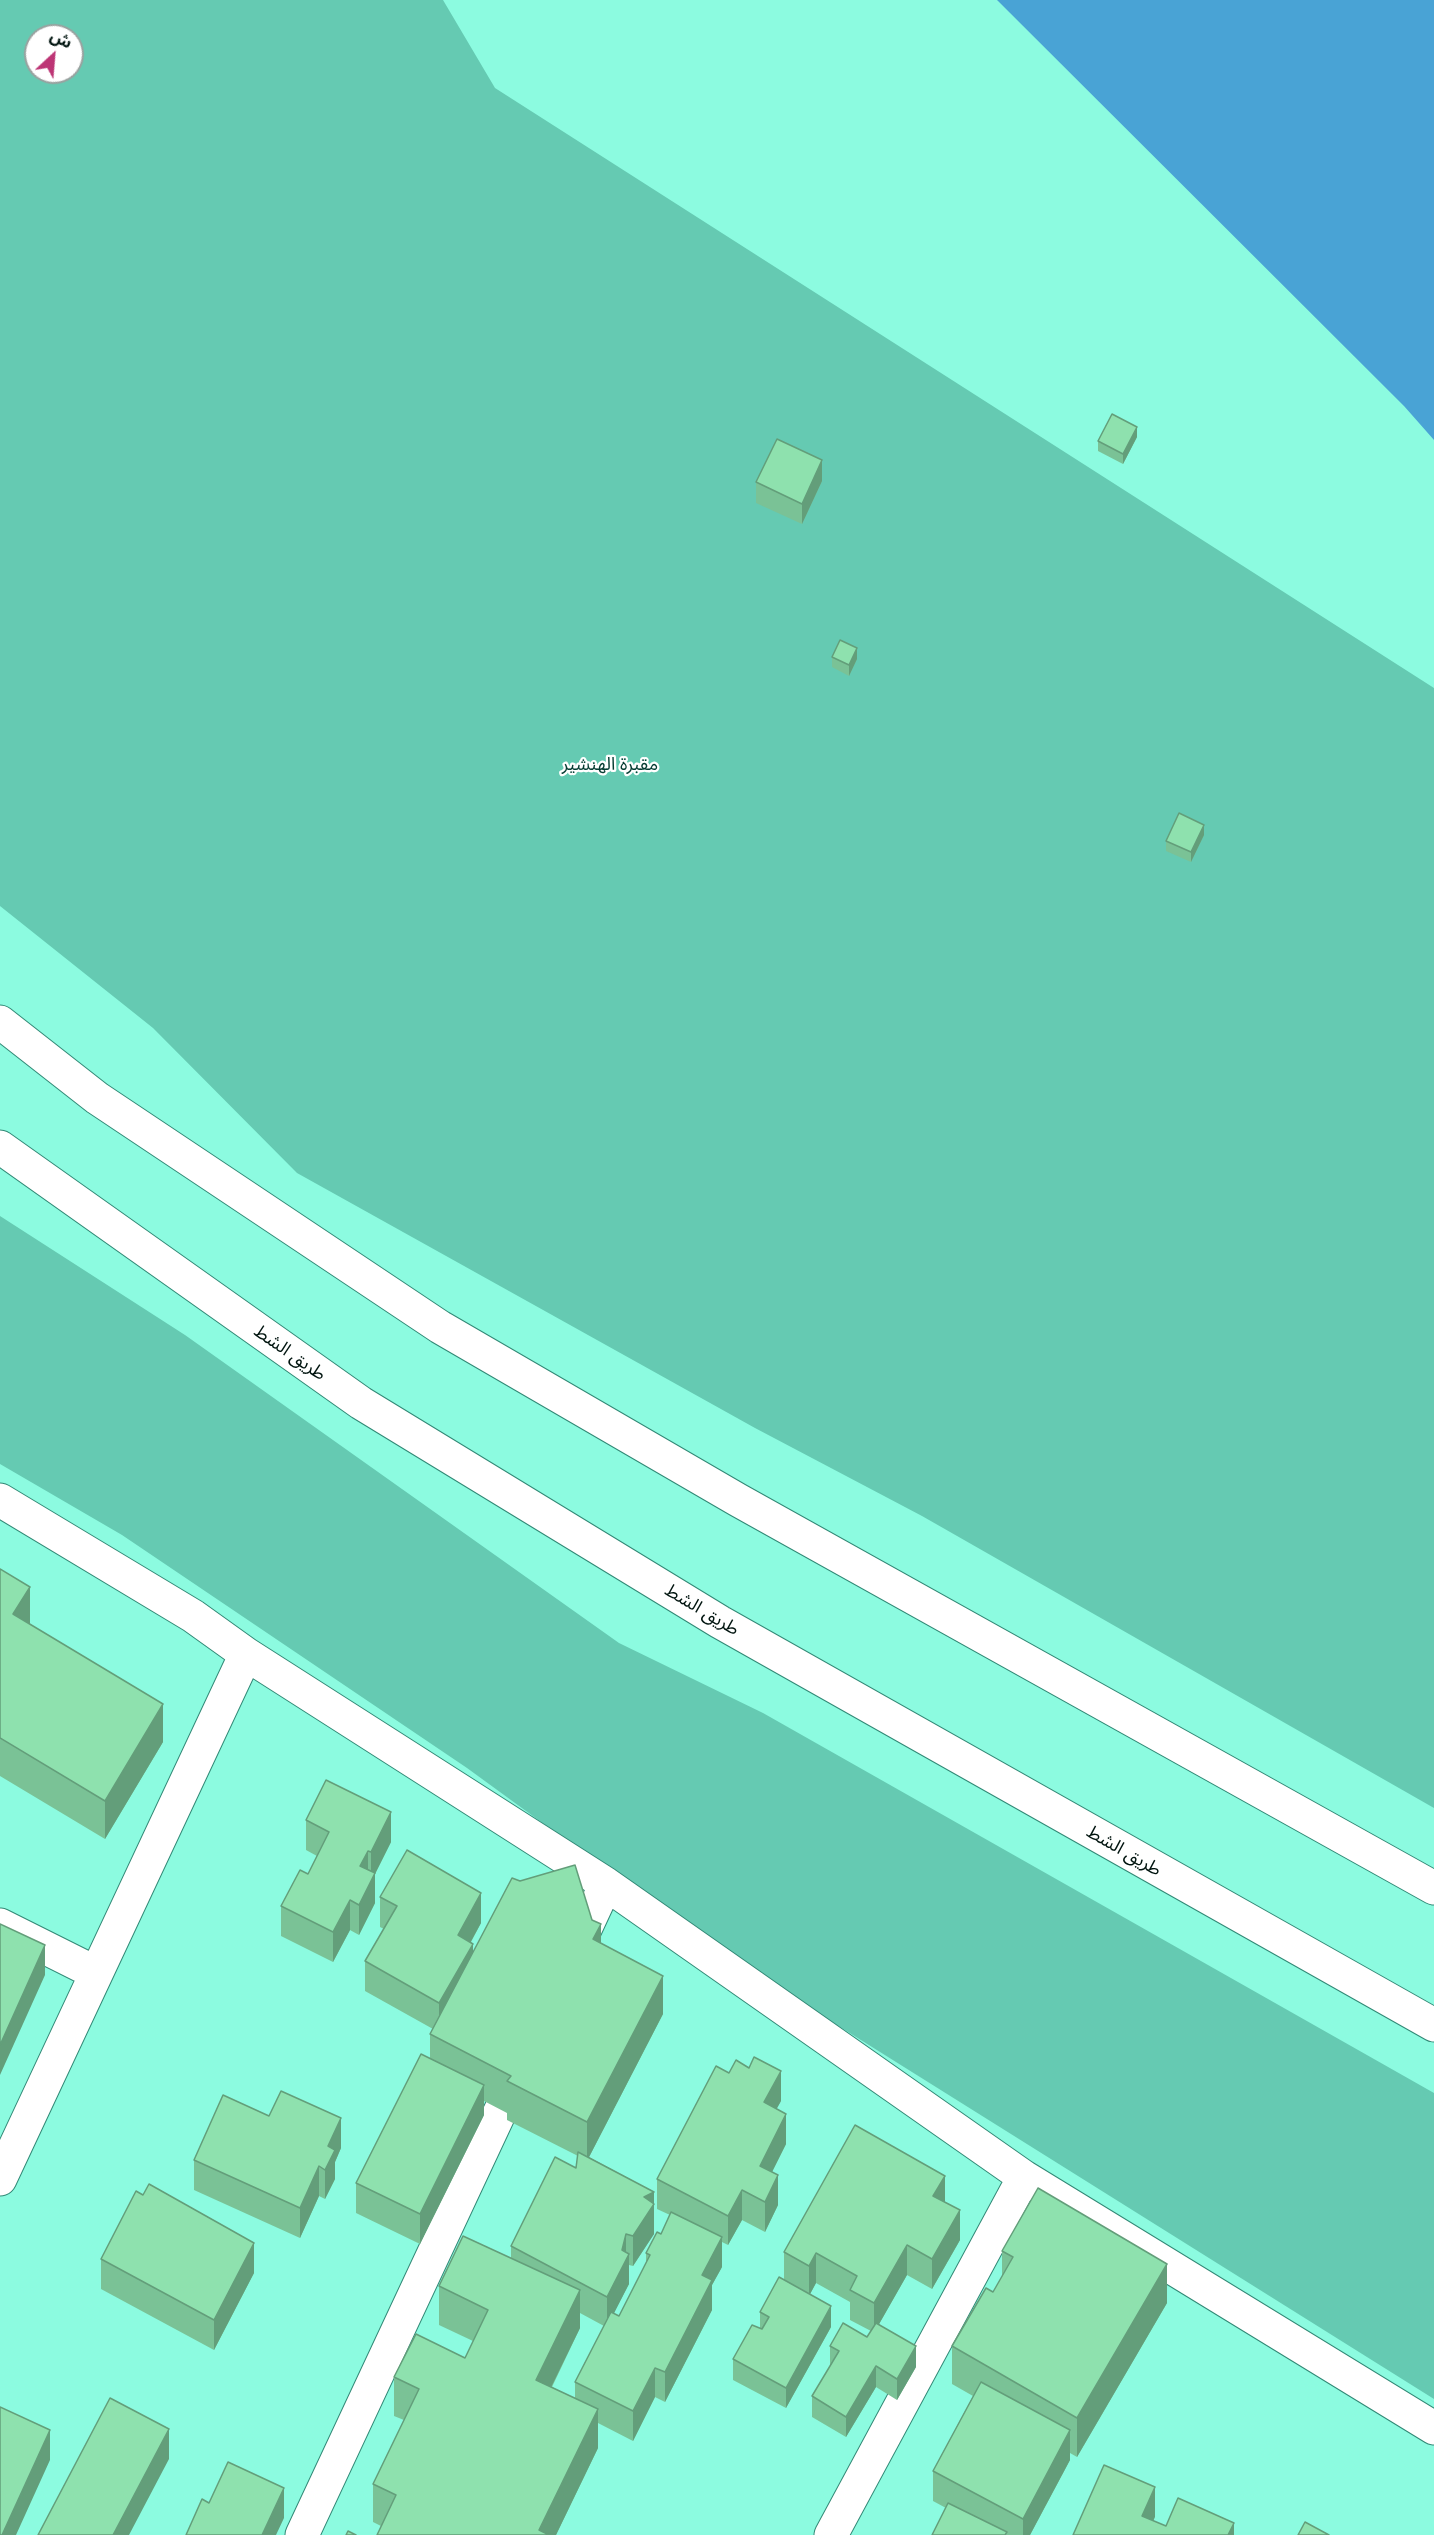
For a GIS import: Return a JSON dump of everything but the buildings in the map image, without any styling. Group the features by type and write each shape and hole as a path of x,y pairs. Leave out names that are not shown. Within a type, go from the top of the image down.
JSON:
{"main road":[{"path":"0,1022 97,1098 440,1327 738,1500 1434,1888"},
{"name":"طريق الشط","path":"0,1147 16,1166 371,1409 720,1622 1434,2025"},
{"path":"0,1500 193,1616 246,1654 606,1884 1024,2177 1434,2428"},
{"path":"0,2179 246,1654"},
{"path":"561,1981 606,1884"},
{"path":"0,1925 96,1973"},
{"path":"303,2535 530,2046"},
{"path":"831,2535 1024,2177"}],"green space":[{"name":"مقبرة الهنشير","path":"0,0 443,0 495,88 1434,688 1434,1808 922,1516 755,1428 297,1173 153,1028 0,906"},
{"path":"0,1216 185,1335 619,1643 763,1713 1434,2093 1434,2399 714,1948 467,1768 122,1535 0,1464"}],"shaded area":[{"path":"997,0 1434,0 1434,440 1404,406"}]}
